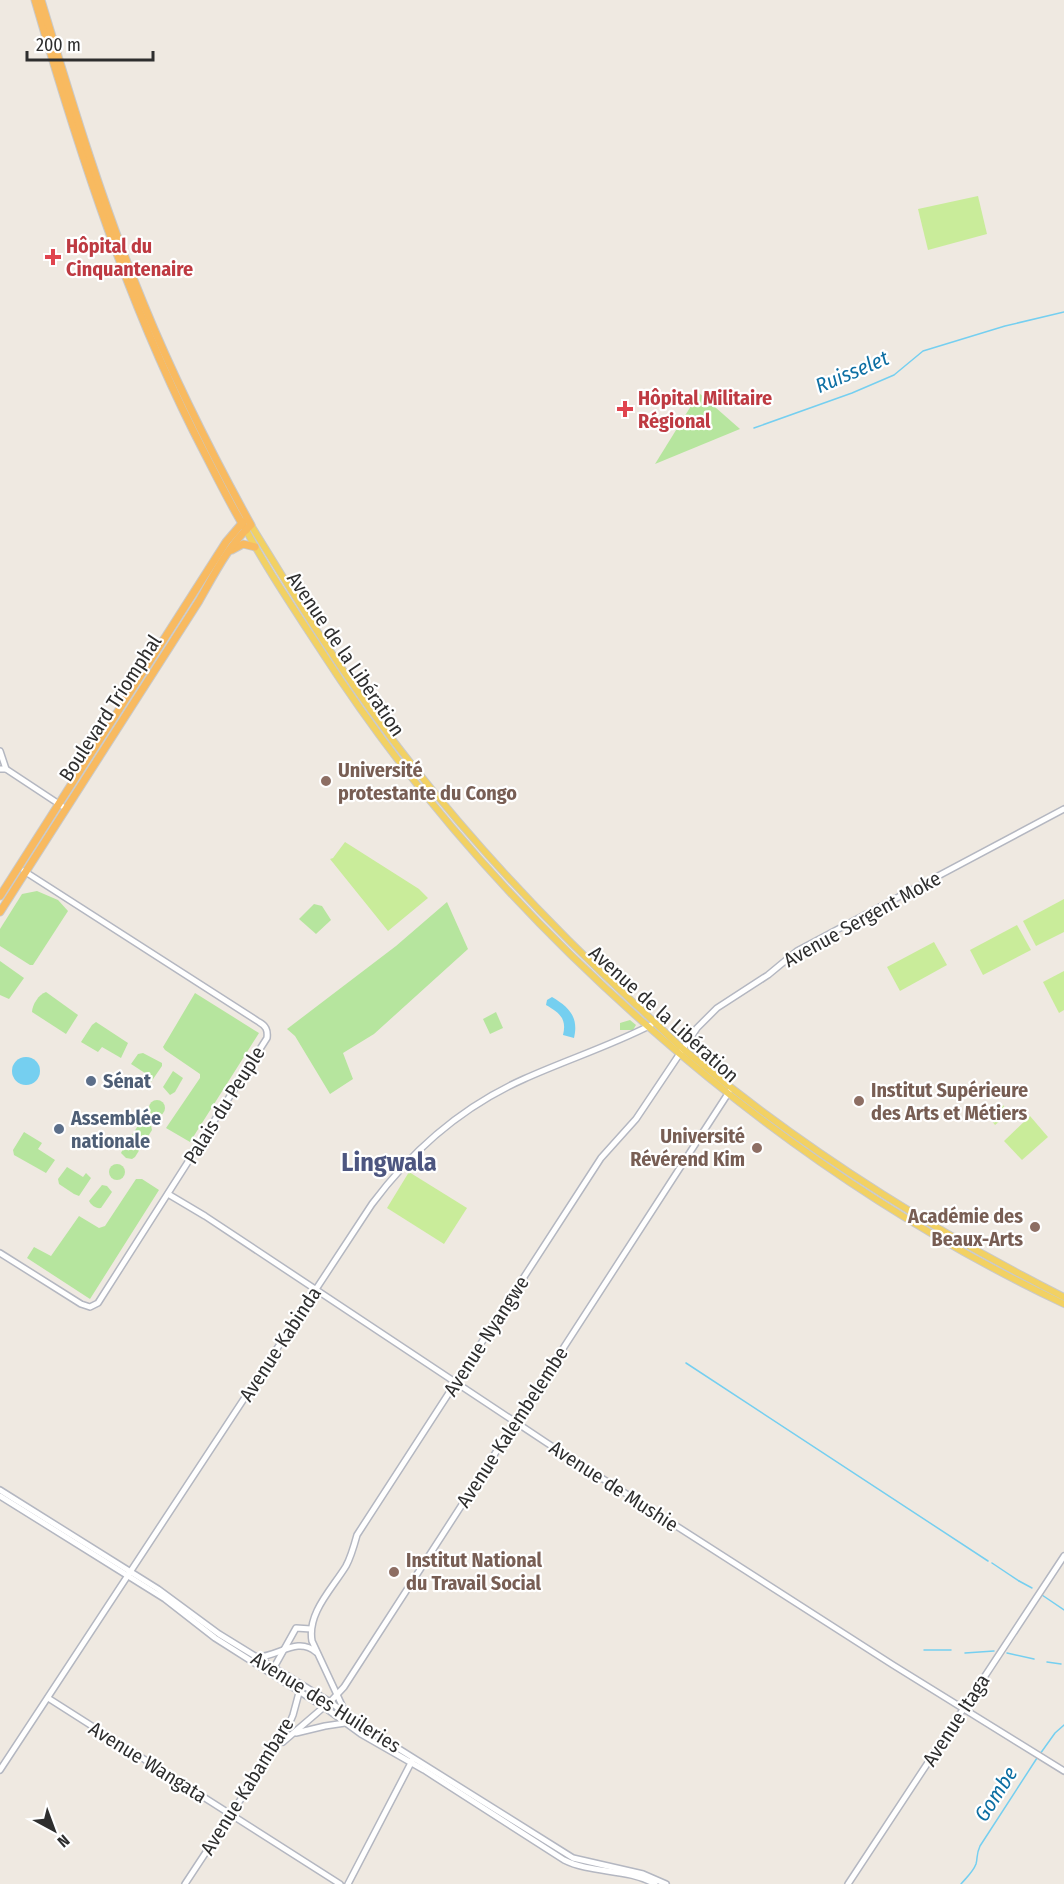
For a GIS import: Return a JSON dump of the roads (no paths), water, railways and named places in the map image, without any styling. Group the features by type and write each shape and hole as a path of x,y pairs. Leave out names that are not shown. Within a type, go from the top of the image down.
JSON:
{"highway":[{"name":"Avenue de la Libération","path":"35,0 84,160 134,300 180,404 235,511 247,524"},
{"name":"Avenue de la Libération","path":"41,0 93,167 144,305 198,425 247,524"},
{"path":"226,542 234,528 235,511"},
{"name":"Boulevard Triomphal","path":"0,896 226,542 247,524"},
{"name":"Boulevard Triomphal","path":"0,912 247,524"},
{"path":"227,553 243,544 255,547"}],"main road":[{"name":"Avenue de la Libération","path":"247,524 255,547 358,705 435,804 542,926 648,1027 788,1138 890,1207 977,1259 1064,1304"},
{"name":"Avenue de la Libération","path":"247,524 341,668 390,736 452,814 490,859 574,947 656,1023 681,1051"},
{"name":"Avenue de la Libération","path":"730,1090 910,1212 970,1248 1064,1297"}],"street":[{"path":"0,751 3,769 66,809"},
{"name":"Avenue Sergent Moke","path":"681,1051 697,1028 717,1008 768,975 793,953 1064,809"},
{"name":"Palais du Peuple","path":"0,1253 81,1304 90,1307 102,1299 267,1038 267,1030 262,1024 18,867"},
{"name":"Avenue Kabinda","path":"0,1770 372,1204 391,1179 418,1149 473,1107 522,1080 656,1023"},
{"name":"Avenue Nyangwe","path":"310,1629 317,1611 349,1559 357,1536 601,1158 636,1119 681,1051"},
{"name":"Avenue Kalembelembe","path":"273,1749 294,1734 344,1687 730,1090"},
{"name":"Avenue de Mushie","path":"168,1194 893,1665 1064,1771"},
{"name":"Avenue des Huileries","path":"0,1490 165,1599 215,1638 330,1702 364,1728 570,1863 644,1878 655,1884"},
{"name":"Avenue des Huileries","path":"0,1496 168,1596 210,1628 255,1657 299,1692 368,1739 412,1760 573,1858 643,1874 666,1884"},
{"name":"Avenue Itaga","path":"848,1884 1064,1556"},
{"path":"272,1671 296,1628 310,1629 317,1653 346,1714"},
{"path":"255,1657 265,1657 291,1647 304,1646 317,1653"},
{"name":"Avenue Kabambare","path":"185,1884 293,1715 301,1684"},
{"name":"Avenue Wangata","path":"48,1698 340,1884"},
{"path":"294,1734 345,1723"},
{"path":"348,1884 412,1760"}],"water":[{"path":"552,997 568,1009 574,1018 574,1038 563,1035 564,1025 561,1017 546,1005 547,1000"},
{"path":"26,1057 36,1061 40,1071 36,1081 26,1085 16,1081 12,1071 16,1061"}],"waterway":[{"name":"Ruisselet","path":"754,428 852,393 894,375 923,351 1005,326 1064,312"},
{"path":"686,1363 988,1561"},
{"path":"992,1563 1019,1581"},
{"path":"1019,1581 1032,1588"},
{"path":"1042,1595 1064,1610"},
{"path":"924,1650 951,1650"},
{"path":"965,1653 994,1651"},
{"path":"1007,1653 1034,1659"},
{"path":"1047,1662 1061,1664"},
{"name":"Gombe","path":"1040,1754 1055,1733 1064,1725"},
{"name":"Gombe","path":"961,1884 975,1867 980,1846 1037,1758"}],"place":[{"name":"Hôpital du Cinquantenaire","path":"53,257"},
{"name":"Hôpital Militaire Régional","path":"625,409"},
{"name":"Université protestante du Congo","path":"326,781"},
{"name":"Sénat","path":"91,1081"},
{"name":"Institut Supérieure des Arts et Métiers","path":"859,1101"},
{"name":"Assemblée nationale","path":"59,1129"},
{"name":"Université Révérend Kim","path":"757,1148"},
{"name":"Académie des Beaux-Arts","path":"1035,1227"},
{"name":"Institut National du Travail Social","path":"394,1572"}],"district":[{"name":"Lingwala","path":"389,1162"}]}
